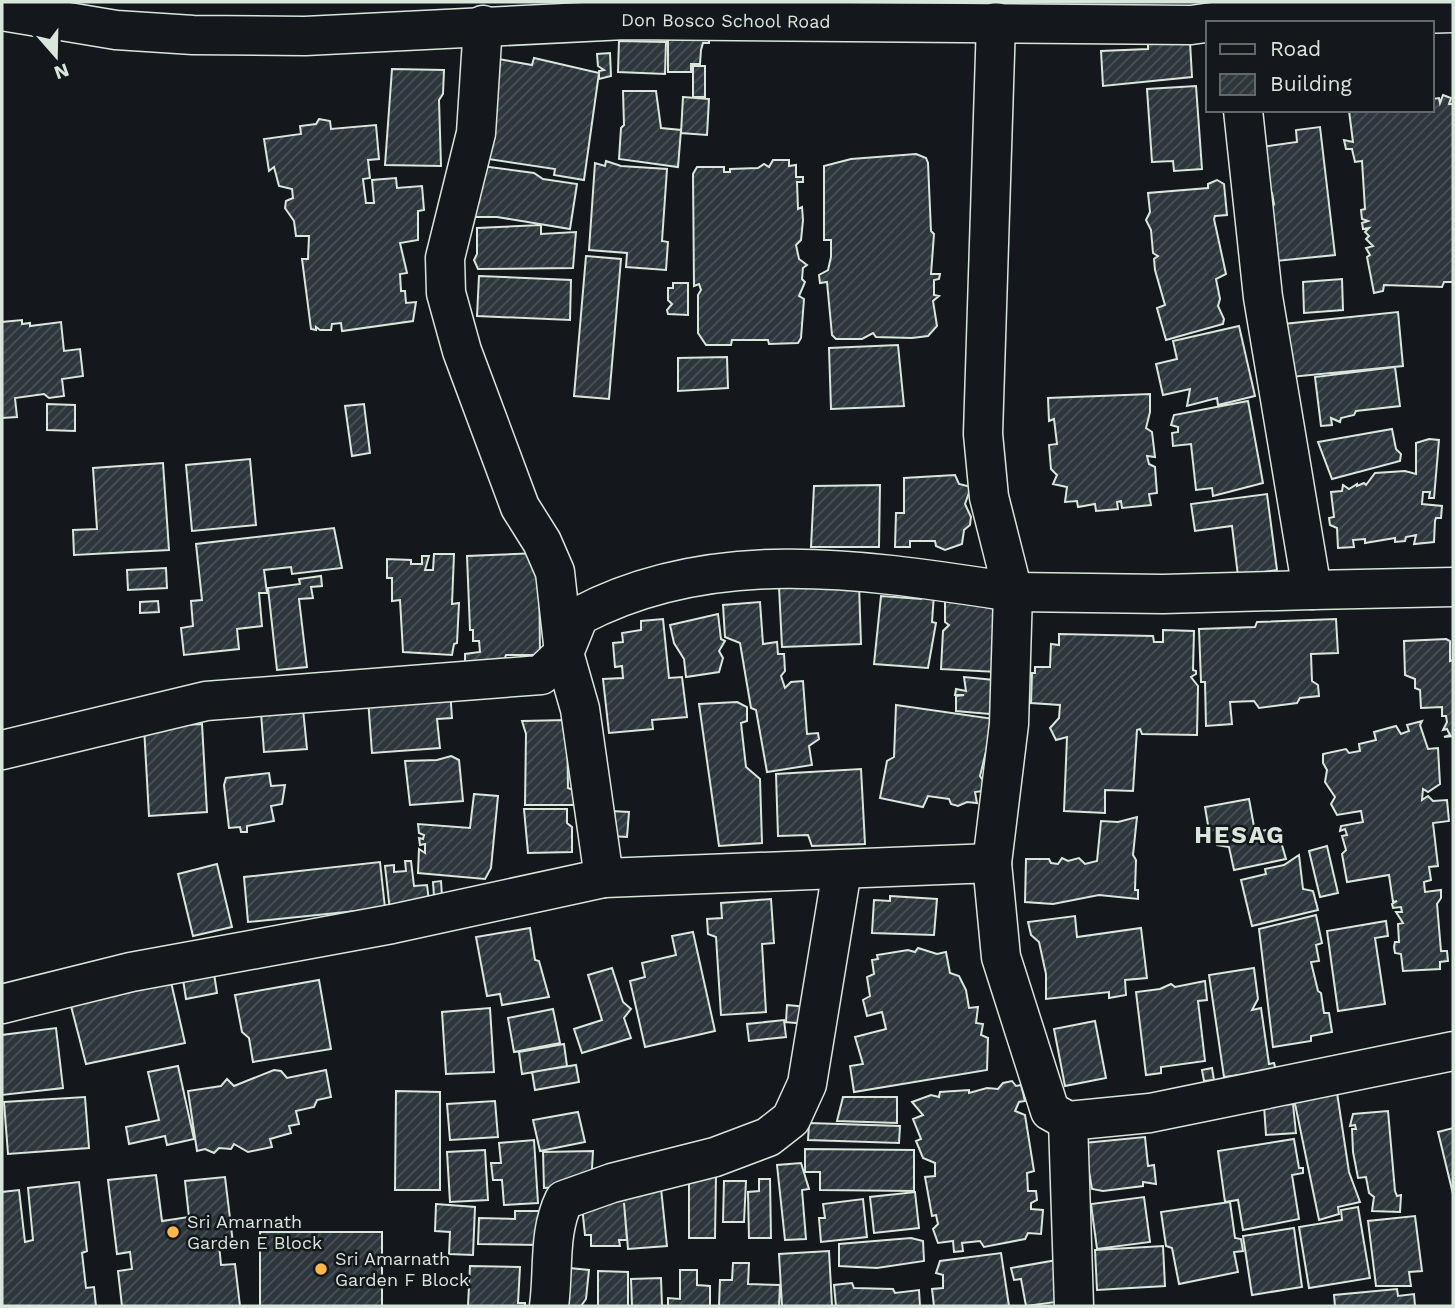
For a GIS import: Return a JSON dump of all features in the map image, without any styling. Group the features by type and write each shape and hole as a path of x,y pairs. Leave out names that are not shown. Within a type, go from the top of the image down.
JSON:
{"street":[{"name":"Don Bosco School Road","path":"2,10 116,30 193,35 305,36 625,20 996,22 1190,13 1234,21 1453,13"},
{"path":"996,22 982,434 989,496 1013,592 1009,724 992,863 1001,957 1050,1111 1068,1121 1150,1114 1453,1051"},
{"path":"483,25 476,133 445,258 446,293 462,351 520,507 542,542 555,572 564,653 580,709 604,878"},
{"path":"1243,112 1263,297 1312,590"},
{"path":"2,750 206,701 541,675 564,653 579,616 607,601 700,575 789,566 881,572 1013,592 1163,594 1453,587"},
{"path":"2,1004 131,972 392,925 604,878 992,863"},
{"path":"549,1306 557,1215 564,1200 612,1183 715,1157 768,1137 791,1119 807,1084 842,870"},
{"path":"1068,1121 1074,1306"}],"building":[{"path":"668,31 709,31 709,43 703,43 700,64 691,64 691,72 668,72"},
{"path":"619,41 666,42 665,74 618,72"},
{"path":"1190,42 1192,77 1103,86 1101,51 1148,49 1148,44"},
{"path":"610,53 611,76 599,79 599,71 604,70 598,66 597,54"},
{"path":"487,57 532,65 534,58 599,73 584,180 554,175 555,169 475,157"},
{"path":"693,66 705,66 705,97 693,97"},
{"path":"392,69 444,70 443,94 439,100 441,166 385,165"},
{"path":"1196,86 1202,169 1174,171 1173,161 1152,162 1147,89"},
{"path":"623,91 656,91 661,128 681,130 678,167 619,159 621,128 624,125"},
{"path":"1443,95 1451,98 1449,104 1453,104 1453,282 1444,282 1442,287 1384,285 1383,291 1374,293 1367,257 1370,255 1366,248 1373,246 1366,239 1369,236 1365,232 1369,228 1363,229 1362,223 1368,221 1362,219 1361,210 1365,209 1362,161 1355,162 1352,149 1346,149 1344,140 1353,142 1349,112 1434,112 1434,99 1439,98 1440,103"},
{"path":"683,97 709,99 707,135 681,133"},
{"path":"319,119 330,121 331,129 376,125 379,159 368,160 370,178 363,179 366,203 374,203 372,180 396,178 397,188 422,186 424,210 418,211 418,240 400,243 407,273 400,274 401,291 405,291 406,303 416,302 413,321 342,331 341,323 332,324 331,330 320,330 316,327 316,330 311,329 302,259 308,259 309,236 296,236 294,221 285,208 286,201 293,198 292,189 279,186 274,167 269,171 264,139 301,134 300,126 316,124"},
{"path":"1320,127 1335,255 1276,261 1270,212 1274,204 1272,193 1267,188 1262,147 1297,142 1296,130"},
{"path":"916,154 926,158 928,163 931,231 934,234 931,274 940,274 939,279 934,280 934,295 939,296 933,301 937,326 928,336 876,337 873,333 862,339 836,339 832,335 827,282 820,283 819,275 828,270 831,257 831,240 824,240 824,166 851,159"},
{"path":"773,160 789,160 789,166 796,165 796,177 803,177 803,182 797,182 798,209 802,207 803,220 801,240 796,245 799,259 807,265 803,268 802,279 805,282 799,296 804,299 801,338 798,343 769,344 768,340 732,340 731,345 706,345 698,333 698,295 701,290 699,284 694,286 693,174 697,167 724,167 724,172 730,172 730,169 758,168 764,164 769,167"},
{"path":"606,161 621,166 667,169 662,241 668,242 666,270 626,267 627,253 589,250 595,163 605,166"},
{"path":"474,165 534,173 543,179 577,184 570,229 497,217 474,217"},
{"path":"1217,180 1224,184 1227,215 1215,216 1214,219 1226,274 1216,279 1220,299 1218,306 1224,319 1223,324 1166,340 1157,308 1165,305 1155,270 1154,259 1158,256 1153,253 1151,230 1146,220 1150,212 1148,193 1208,188 1208,184"},
{"path":"541,225 541,234 576,232 573,268 478,269 474,260 477,254 477,228"},
{"path":"586,256 621,259 609,399 574,396"},
{"path":"479,276 571,280 570,320 477,316"},
{"path":"1342,279 1343,310 1304,313 1303,282"},
{"path":"673,283 688,283 688,315 668,314 667,310 672,304 668,300 668,288 673,288"},
{"path":"1398,312 1403,366 1280,378 1274,325"},
{"path":"22,320 22,324 30,323 30,326 61,322 64,351 80,349 83,376 62,379 64,396 49,398 44,394 15,398 17,417 2,418 2,322"},
{"path":"1239,326 1255,396 1218,405 1217,398 1187,406 1190,389 1163,395 1156,364 1177,359 1173,341"},
{"path":"898,345 904,406 831,409 829,348"},
{"path":"727,357 728,388 678,391 678,358"},
{"path":"1395,367 1400,406 1356,411 1354,415 1341,418 1340,422 1331,418 1332,425 1321,426 1315,377"},
{"path":"1150,394 1150,412 1146,428 1152,432 1155,457 1147,456 1149,464 1155,467 1157,493 1149,494 1151,505 1122,508 1121,501 1117,502 1118,509 1096,511 1095,504 1078,507 1077,501 1065,502 1067,487 1053,484 1057,475 1051,469 1049,445 1057,444 1054,419 1049,421 1048,398"},
{"path":"1248,401 1263,483 1213,496 1212,488 1196,490 1191,444 1173,446 1172,433 1178,432 1178,427 1171,425 1174,415"},
{"path":"47,404 75,405 75,431 47,430"},
{"path":"364,404 370,453 352,456 345,406"},
{"path":"1392,429 1396,449 1401,454 1400,461 1332,479 1318,442"},
{"path":"1429,439 1439,440 1434,498 1429,498 1430,492 1423,492 1422,504 1442,506 1441,518 1436,518 1435,521 1434,542 1414,544 1416,535 1406,537 1405,541 1395,542 1395,538 1365,543 1365,539 1353,540 1354,547 1338,548 1337,528 1330,525 1329,518 1334,517 1331,492 1342,491 1343,485 1349,489 1357,484 1366,485 1375,473 1405,471 1416,474 1416,443"},
{"path":"250,459 256,525 192,531 186,465"},
{"path":"163,463 169,550 74,555 73,530 97,529 93,468"},
{"path":"955,475 959,484 971,487 965,504 971,517 970,525 964,530 962,544 945,550 936,546 935,541 910,541 910,547 895,547 896,513 904,513 904,478"},
{"path":"880,485 879,547 811,547 814,486"},
{"path":"1267,494 1277,570 1238,576 1232,526 1195,531 1191,504"},
{"path":"334,528 342,568 292,574 291,567 264,570 267,593 259,593 262,626 237,629 239,649 184,655 181,628 193,626 191,601 202,600 196,544"},
{"path":"539,553 540,655 506,655 503,663 465,666 465,654 480,652 479,641 473,641 473,630 470,630 467,556"},
{"path":"434,554 454,554 452,604 459,603 457,643 454,644 452,655 403,652 400,600 392,601 392,578 387,578 387,559 411,560 411,564 422,564 422,556 429,556 425,570 433,570"},
{"path":"166,568 167,588 128,590 127,570"},
{"path":"321,576 322,586 311,587 313,598 299,599 307,667 277,670 268,588 300,584 299,579"},
{"path":"859,585 861,644 782,647 779,587"},
{"path":"922,593 934,594 932,622 936,623 928,668 874,664 881,596 921,599"},
{"path":"945,599 1003,600 997,672 941,669 943,631 949,625 945,622"},
{"path":"158,601 159,612 140,613 140,602"},
{"path":"760,602 763,644 777,642 778,654 784,654 785,671 781,676 785,688 791,682 803,681 807,734 818,733 819,739 809,746 812,765 767,772 756,710 751,708 740,643 725,637 723,605"},
{"path":"718,614 721,639 725,641 719,651 723,658 719,672 686,677 684,659 674,643 670,625"},
{"path":"663,619 669,678 682,677 687,717 652,720 653,729 609,733 603,679 623,678 622,666 615,667 613,643 623,642 622,633 641,630 641,621"},
{"path":"1336,619 1338,653 1311,654 1312,681 1318,685 1319,696 1300,698 1297,703 1259,708 1254,701 1230,702 1232,724 1206,726 1205,682 1201,682 1199,629 1255,627 1257,622"},
{"path":"1163,630 1194,631 1193,670 1196,674 1191,677 1198,686 1197,735 1142,734 1140,729 1137,730 1133,791 1105,790 1105,813 1064,811 1067,737 1056,740 1050,728 1059,718 1060,705 1031,703 1032,673 1035,673 1035,667 1050,667 1051,644 1059,645 1059,634 1153,636 1154,642 1163,642"},
{"path":"1404,641 1450,641 1450,661 1453,660 1453,736 1444,737 1450,735 1447,729 1443,730 1447,722 1446,716 1442,716 1442,707 1421,708 1420,690 1415,688 1415,679 1405,675"},
{"path":"964,677 1004,681 1001,715 956,711 956,696 964,695 955,695 956,689 966,691"},
{"path":"450,690 452,718 437,719 440,748 372,753 368,699"},
{"path":"737,702 747,707 747,721 741,723 746,767 760,779 762,843 719,846 699,704"},
{"path":"896,705 994,719 980,776 984,782 982,791 975,792 977,803 967,802 958,806 951,804 949,799 928,796 923,807 880,798 887,761 894,757"},
{"path":"303,709 307,749 264,752 261,713"},
{"path":"567,720 568,788 576,791 576,805 525,805 526,734 522,721"},
{"path":"1422,721 1420,725 1428,749 1438,748 1440,784 1428,792 1423,789 1422,800 1428,796 1433,801 1447,800 1449,821 1433,823 1438,866 1429,867 1431,880 1424,882 1425,892 1441,890 1441,898 1437,904 1441,951 1447,951 1448,961 1440,962 1440,969 1403,971 1401,954 1395,953 1394,947 1395,942 1399,942 1398,924 1403,923 1396,912 1402,912 1401,907 1393,908 1392,904 1397,901 1393,902 1389,875 1347,882 1342,854 1346,850 1342,836 1347,835 1345,829 1340,831 1341,826 1363,822 1361,811 1337,815 1331,804 1335,797 1325,782 1327,770 1323,763 1323,754 1346,749 1349,753 1360,751 1359,744 1376,740 1374,732 1396,726 1401,734 1409,731 1407,725"},
{"path":"202,724 207,812 149,816 144,727"},
{"path":"451,756 459,760 463,801 410,805 405,761 437,760"},
{"path":"861,769 865,844 812,846 808,835 778,836 776,774"},
{"path":"269,773 271,786 285,785 282,804 271,806 274,821 247,826 247,832 241,832 240,827 229,828 224,785 226,778"},
{"path":"474,794 498,796 491,868 485,879 418,873 419,849 425,853 425,844 420,845 419,838 423,839 424,835 419,833 418,824 470,828"},
{"path":"1249,799 1255,832 1277,828 1286,859 1234,870 1229,847 1217,845 1215,837 1218,829 1209,831 1205,807"},
{"path":"524,809 567,809 567,823 572,827 572,852 528,853"},
{"path":"611,811 629,812 627,837 610,836"},
{"path":"1137,817 1133,855 1136,860 1135,890 1138,890 1138,899 1099,895 1053,904 1025,902 1026,859 1049,859 1051,863 1058,864 1062,858 1068,861 1079,858 1085,864 1097,861 1101,821 1118,822"},
{"path":"1327,846 1338,893 1320,897 1309,851"},
{"path":"1299,855 1303,889 1313,891 1318,910 1252,926 1241,880 1266,874 1265,869 1284,865"},
{"path":"405,861 411,861 414,886 427,885 429,901 390,911 385,866 394,865 394,872 406,871"},
{"path":"380,862 385,908 248,922 244,877"},
{"path":"217,864 232,927 193,936 178,874"},
{"path":"441,881 442,896 434,896 433,882"},
{"path":"890,896 937,899 934,935 872,933 874,900 890,901"},
{"path":"771,899 774,943 762,944 766,1012 721,1015 716,937 708,934 707,919 722,918 721,903"},
{"path":"1316,915 1322,943 1316,945 1319,961 1311,962 1324,1013 1329,1013 1332,1032 1311,1036 1311,1041 1273,1047 1259,929"},
{"path":"1075,916 1077,937 1141,928 1147,978 1125,980 1126,995 1109,998 1109,992 1046,999 1046,974 1039,942 1031,935 1028,922"},
{"path":"1386,921 1388,936 1375,938 1385,1004 1338,1011 1327,931"},
{"path":"530,928 535,960 539,961 549,997 502,1005 500,994 487,996 476,937"},
{"path":"693,932 715,1031 645,1047 630,981 645,977 642,963 676,955 672,936"},
{"path":"918,948 937,954 946,952 950,973 959,976 966,990 969,1008 978,1007 976,1023 983,1024 981,1035 988,1038 987,1070 854,1092 850,1066 863,1064 855,1037 886,1029 882,1012 867,1016 863,1000 870,996 867,977 874,974 872,960 878,959 877,955 908,950 915,952"},
{"path":"213,967 217,993 186,999 182,973"},
{"path":"612,968 623,1002 631,1009 624,1018 631,1038 582,1053 574,1029 602,1020 588,975"},
{"path":"1254,968 1258,999 1252,1010 1261,1008 1269,1064 1274,1063 1276,1070 1224,1077 1209,975"},
{"path":"319,980 331,1049 253,1062 249,1038 242,1032 235,995"},
{"path":"1205,981 1207,1000 1198,1001 1205,1061 1161,1067 1161,1073 1146,1075 1136,992 1160,989 1171,984 1175,987"},
{"path":"171,982 185,1043 86,1064 71,1006"},
{"path":"787,1005 807,1007 805,1024 786,1022"},
{"path":"490,1008 494,1072 446,1074 442,1012"},
{"path":"553,1009 560,1043 514,1052 508,1018"},
{"path":"784,1020 786,1037 749,1041 747,1024"},
{"path":"1095,1021 1106,1078 1065,1086 1054,1029"},
{"path":"56,1028 63,1088 2,1095 2,1035"},
{"path":"564,1044 567,1066 522,1074 519,1052"},
{"path":"576,1065 579,1082 535,1090 532,1072"},
{"path":"178,1066 194,1139 167,1145 165,1136 129,1144 126,1127 159,1120 148,1072"},
{"path":"1212,1068 1214,1080 1204,1081 1202,1070"},
{"path":"274,1070 281,1071 287,1078 326,1070 331,1097 317,1100 314,1107 296,1111 299,1124 289,1126 291,1133 270,1139 272,1147 248,1152 234,1144 231,1149 219,1148 214,1153 205,1149 197,1151 188,1091 221,1086 227,1079 234,1086"},
{"path":"1012,1081 1016,1086 1021,1085 1025,1101 1019,1102 1015,1111 1025,1115 1034,1171 1027,1173 1028,1191 1036,1191 1037,1200 1031,1203 1031,1209 1043,1210 1041,1234 1028,1233 1025,1239 984,1247 980,1241 962,1243 963,1251 954,1252 953,1241 938,1243 933,1229 938,1224 936,1215 932,1216 925,1177 935,1176 935,1163 923,1158 916,1141 921,1139 913,1119 923,1115 912,1102 931,1095 939,1097 940,1092 969,1090 969,1093 987,1088 998,1089 1003,1083"},
{"path":"1336,1086 1349,1172 1360,1202 1338,1207 1339,1214 1319,1220 1293,1094"},
{"path":"396,1091 440,1092 440,1190 395,1190"},
{"path":"85,1097 89,1148 8,1154 4,1102"},
{"path":"843,1097 897,1097 897,1123 837,1121"},
{"path":"495,1101 498,1137 450,1140 447,1104"},
{"path":"1293,1104 1296,1133 1266,1135 1264,1105"},
{"path":"1388,1111 1395,1191 1397,1196 1401,1195 1400,1212 1372,1211 1374,1197 1369,1193 1366,1177 1358,1178 1353,1152 1352,1129 1356,1129 1355,1125 1350,1126 1353,1114"},
{"path":"578,1112 585,1142 540,1151 533,1120"},
{"path":"809,1123 900,1126 899,1143 808,1140"},
{"path":"1453,1128 1453,1194 1438,1132"},
{"path":"1145,1137 1148,1166 1154,1165 1156,1184 1143,1182 1143,1186 1103,1191 1092,1189 1084,1143"},
{"path":"1294,1139 1299,1168 1303,1168 1303,1173 1292,1175 1299,1219 1243,1230 1238,1200 1225,1202 1218,1151"},
{"path":"534,1140 538,1203 504,1205 502,1180 493,1180 491,1163 501,1163 499,1143"},
{"path":"805,1149 914,1150 914,1191 820,1190 820,1172 805,1172"},
{"path":"485,1150 488,1200 450,1202 447,1152"},
{"path":"593,1151 591,1185 544,1188 543,1152"},
{"path":"801,1163 809,1189 802,1190 806,1239 785,1240 777,1165"},
{"name":"Sri Amarnath Garden E Block","path":"156,1175 162,1221 189,1217 185,1181 225,1177 233,1243 219,1244 221,1265 235,1264 240,1306 122,1306 118,1271 132,1269 130,1252 117,1254 108,1180"},
{"path":"689,1176 716,1176 715,1238 689,1238"},
{"path":"759,1179 770,1179 771,1238 749,1238 748,1192 759,1191"},
{"path":"724,1181 746,1181 744,1222 723,1222"},
{"path":"79,1182 87,1251 82,1253 86,1288 94,1287 96,1306 2,1306 2,1192 19,1190 25,1242 33,1240 28,1188"},
{"path":"661,1188 667,1246 628,1249 624,1203 627,1240 619,1240 620,1246 591,1246 591,1235 585,1235 581,1196"},
{"path":"915,1192 919,1228 874,1233 870,1197"},
{"path":"1144,1197 1150,1242 1097,1249 1091,1204"},
{"path":"863,1199 867,1237 821,1242 819,1218 825,1218 823,1204"},
{"path":"1230,1202 1235,1238 1241,1239 1243,1251 1234,1252 1238,1272 1179,1284 1172,1248 1166,1246 1161,1212"},
{"path":"436,1204 475,1207 473,1255 449,1254 450,1232 435,1231"},
{"path":"1358,1207 1370,1278 1309,1288 1299,1227 1342,1220 1341,1210"},
{"path":"515,1211 540,1211 539,1245 478,1244 479,1218 515,1219"},
{"path":"1415,1216 1422,1271 1409,1272 1411,1286 1376,1286 1368,1221"},
{"path":"1294,1228 1302,1287 1252,1295 1243,1236"},
{"name":"Sri Amarnath Garden F Block","path":"260,1232 382,1232 382,1306 260,1306"},
{"path":"911,1238 923,1241 924,1261 877,1268 839,1266 839,1244"},
{"path":"1163,1246 1165,1286 1097,1290 1095,1250"},
{"path":"829,1251 832,1306 782,1306 779,1254"},
{"path":"1001,1253 1009,1306 934,1306 932,1289 943,1288 943,1275 936,1273 940,1261"},
{"path":"1057,1260 1064,1301 1026,1306 1021,1279 1014,1280 1011,1268"},
{"path":"733,1263 749,1263 748,1284 780,1285 779,1306 719,1306 720,1280 732,1280"},
{"path":"470,1266 520,1267 518,1303 525,1303 525,1306 468,1306"},
{"path":"559,1267 589,1270 586,1299 581,1306 555,1306"},
{"path":"680,1270 697,1270 697,1285 710,1286 710,1306 668,1306 668,1298 680,1299"},
{"path":"598,1271 628,1272 628,1306 598,1306"},
{"path":"661,1278 662,1306 632,1306 631,1279"},
{"path":"852,1283 854,1288 893,1289 895,1293 919,1290 920,1306 836,1306 834,1285"},
{"path":"1397,1289 1398,1296 1414,1294 1415,1306 1335,1306 1334,1295"}],"place":[{"name":"Sri Amarnath Garden E Block","path":"173,1232"},
{"name":"Sri Amarnath Garden F Block","path":"321,1269"}],"district":[{"name":"HESAG","path":"1240,835"}]}
